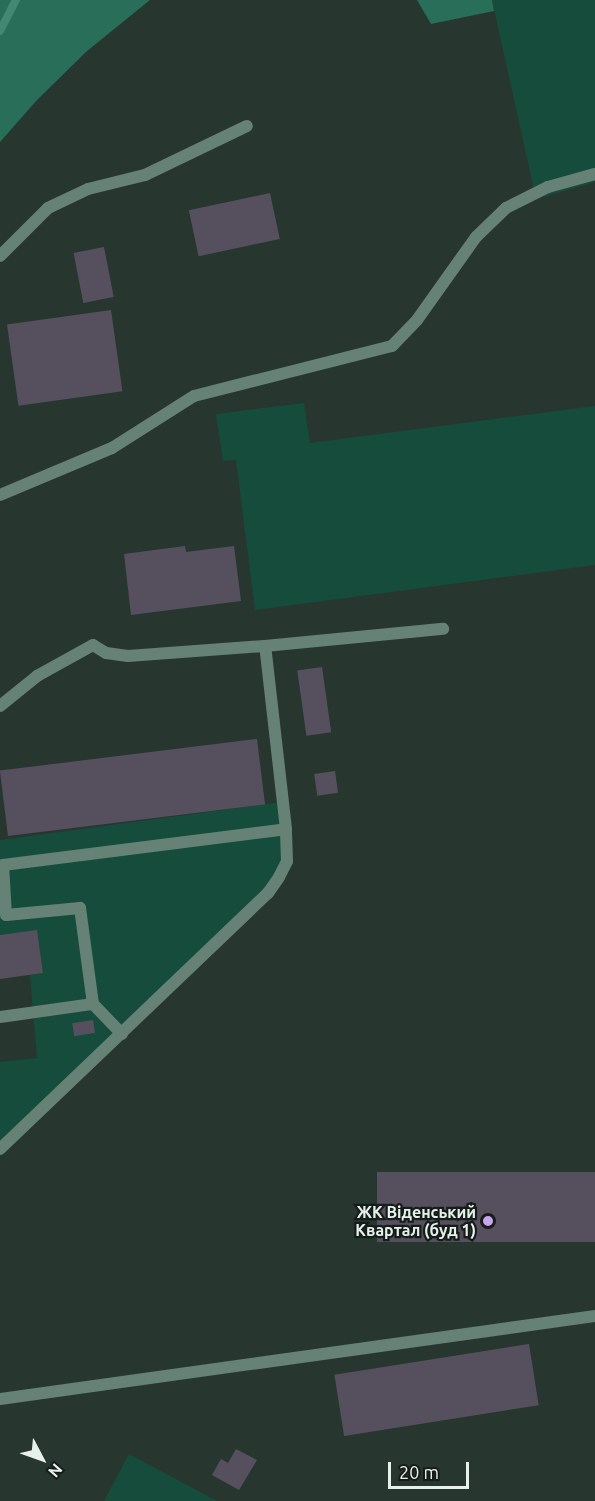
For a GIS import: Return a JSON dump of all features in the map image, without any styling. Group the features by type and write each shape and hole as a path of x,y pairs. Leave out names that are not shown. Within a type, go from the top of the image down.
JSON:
{"street":[{"path":"0,256 48,208 88,189 145,175 247,126"},
{"path":"0,495 112,448 194,396 392,346 417,320 477,237 506,208 548,187 595,174"},
{"path":"0,706 38,676 93,645 106,654 128,656 265,646 443,628"},
{"path":"0,1149 268,893 287,861 286,829 265,646"},
{"path":"122,1034 93,1004 80,908 6,915 3,864 286,829"},
{"path":"0,1017 93,1004"},
{"path":"0,1399 595,1316"}],"green space":[{"path":"0,0 150,0 87,51 37,100 0,142"},
{"path":"417,0 492,0 494,11 431,24"},
{"path":"492,0 595,0 595,182 536,199"},
{"path":"304,403 310,443 595,406 595,565 255,610 236,460 223,461 216,414"},
{"path":"282,802 285,862 266,893 0,1146 0,1062 37,1058 30,975 43,973 37,931 0,935 0,840"},
{"path":"129,1454 217,1501 104,1501"}],"building":[{"path":"270,193 280,239 199,256 189,210"},
{"path":"104,247 114,297 83,303 74,253"},
{"path":"111,310 122,391 18,406 7,325"},
{"path":"185,546 186,552 234,546 241,601 131,615 124,554"},
{"path":"322,667 331,732 306,736 297,670"},
{"path":"257,739 265,805 8,836 0,771"},
{"path":"335,771 338,793 317,796 314,774"},
{"path":"37,930 43,973 0,979 0,935"},
{"path":"93,1020 95,1033 74,1036 72,1023"},
{"name":"ЖК Віденський Квартал (буд 1)","path":"377,1172 595,1172 595,1242 377,1242"},
{"path":"529,1344 539,1405 344,1436 334,1375"},
{"path":"236,1449 257,1460 239,1490 212,1475 221,1459 228,1463"}],"waterway":[{"path":"0,31 16,0"}],"place":[{"name":"ЖК Віденський Квартал (буд 1)","path":"488,1221"}]}
